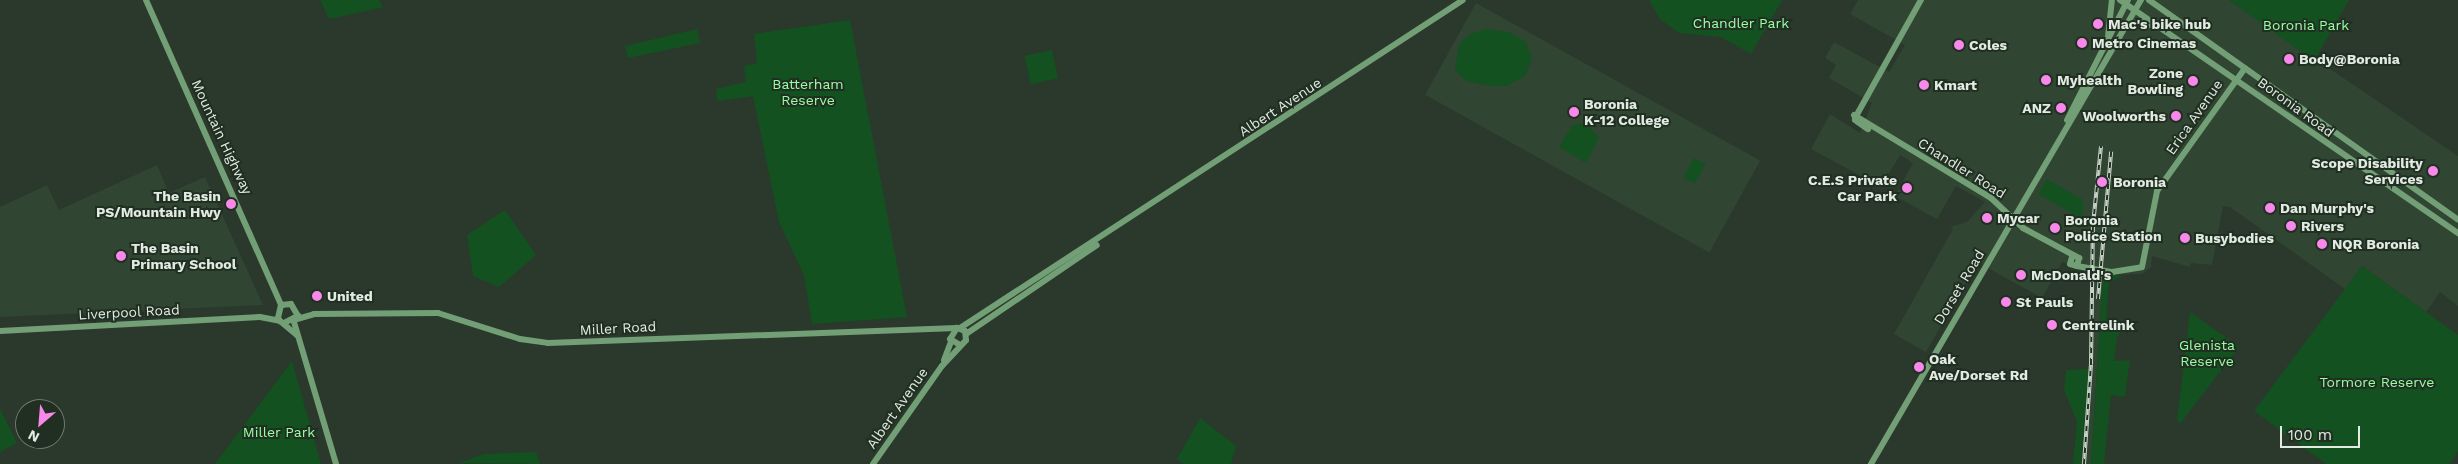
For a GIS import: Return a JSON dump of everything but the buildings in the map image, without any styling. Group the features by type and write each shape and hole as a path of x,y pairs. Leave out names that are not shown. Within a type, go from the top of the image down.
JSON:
{"main road":[{"name":"Mountain Highway","path":"146,0 275,285 282,306 282,322"},
{"name":"Albert Avenue","path":"872,464 942,366 960,345 966,334 1109,234 1463,0"},
{"name":"Chandler Road","path":"1922,0 1863,101 1857,118 1872,129 1991,198 2012,218 2071,260 2103,271"},
{"path":"2107,45 2112,0"},
{"name":"Boronia Road","path":"2120,0 2128,2 2136,10 2458,233"},
{"name":"Dorset Road","path":"2067,121 2128,26 2141,0"},
{"name":"Boronia Road","path":"2149,0 2156,3 2458,220"},
{"name":"Dorset Road","path":"1871,464 2067,121 2128,2"},
{"path":"2128,26 2145,23 2172,34"},
{"name":"Erica Avenue","path":"2103,271 2142,267 2157,190 2245,68"},
{"name":"Albert Avenue","path":"942,366 950,339 958,328 1063,266"},
{"name":"Miller Road","path":"282,306 297,309 311,315"},
{"name":"Liverpool Road","path":"260,317 282,306"},
{"path":"297,309 296,320 299,336 336,464"},
{"name":"Miller Road","path":"282,322 311,315 438,313 520,339 548,343 958,328"},
{"name":"Liverpool Road","path":"0,331 260,317 282,322"},
{"path":"282,322 299,336"},
{"name":"Miller Road","path":"932,328 960,345"},
{"path":"958,328 966,334"}],"shaded area":[{"path":"1858,0 2229,0 2458,156 2458,306 2440,292 2426,312 2362,266 2345,289 2230,207 2223,206 2212,265 2191,263 2190,267 2152,256 2151,267 2142,274 2103,275 2091,464 2081,464 2089,374 2090,272 2062,262 2042,298 1977,262 1926,352 1894,334 1953,229 1950,227 1967,222 1985,202 1956,186 1937,219 1895,196 1913,163 1900,155 1881,187 1811,149 1830,114 1860,133 1872,103 1829,78 1836,65 1825,58 1834,42 1889,72 1905,45 1850,14"},
{"name":"Boronia K-12 College","path":"1476,3 1760,161 1709,252 1425,95"},
{"name":"The Basin Primary School","path":"157,165 169,193 205,177 263,305 0,317 0,207 47,185 59,210"}],"green space":[{"path":"320,0 379,0 383,7 329,19"},
{"name":"Chandler Park","path":"1649,0 1782,0 1751,54 1721,37 1679,33 1660,19"},
{"name":"Boronia Park","path":"2229,0 2349,0 2314,61"},
{"name":"Batterham Reserve","path":"850,20 907,317 812,324 804,275 779,222 753,96 717,101 716,89 746,82 744,66 757,63 754,34"},
{"path":"697,29 700,43 628,58 625,46"},
{"path":"1486,29 1509,32 1526,42 1532,58 1525,76 1506,86 1490,86 1466,81 1455,70 1459,45 1468,35"},
{"path":"1052,50 1058,78 1031,84 1025,56"},
{"path":"1585,122 1599,138 1586,163 1559,147 1572,126"},
{"path":"1694,158 1705,164 1695,184 1683,177"},
{"path":"2047,179 2083,200 2083,219 2038,194"},
{"path":"505,210 536,255 499,287 473,276 467,235"},
{"name":"Tormore Reserve","path":"2362,266 2458,335 2458,451 2449,464 2326,464 2254,411"},
{"path":"2103,274 2123,276 2109,282 2106,318 2125,324 2117,337 2114,361 2130,360 2125,397 2111,395 2104,464 2091,464"},
{"name":"Glenista Reserve","path":"2190,312 2239,347 2180,424 2177,420"},
{"name":"Miller Park","path":"292,361 321,464 215,464"},
{"path":"2089,369 2081,464 2073,464 2077,422 2064,390 2066,370"},
{"path":"0,409 15,439 15,444 0,452"},
{"path":"1200,418 1236,446 1231,464 1184,464 1177,459"},
{"path":"536,452 540,464 459,463 484,454"}],"railway":[{"path":"2084,464 2091,364 2093,225 2101,146"},
{"path":"2098,299 2111,152"}],"place":[{"name":"Mac's bike hub","path":"2098,24"},
{"name":"Metro Cinemas","path":"2082,43"},
{"name":"Coles","path":"1959,45"},
{"name":"Body@Boronia","path":"2289,59"},
{"name":"Myhealth","path":"2046,80"},
{"name":"Zone Bowling","path":"2193,81"},
{"name":"Kmart","path":"1924,85"},
{"name":"ANZ","path":"2061,108"},
{"name":"Boronia K-12 College","path":"1574,112"},
{"name":"Woolworths","path":"2176,116"},
{"name":"Scope Disability Services","path":"2433,171"},
{"name":"Boronia","path":"2102,182"},
{"name":"C.E.S Private Car Park","path":"1907,188"},
{"name":"The Basin PS/Mountain Hwy","path":"231,204"},
{"name":"Dan Murphy's","path":"2270,208"},
{"name":"Mycar","path":"1987,218"},
{"name":"Rivers","path":"2291,226"},
{"name":"Boronia Police Station","path":"2055,228"},
{"name":"Busybodies","path":"2185,238"},
{"name":"NQR Boronia","path":"2322,244"},
{"name":"The Basin Primary School","path":"121,256"},
{"name":"McDonald's","path":"2021,275"},
{"name":"United","path":"317,296"},
{"name":"St Pauls","path":"2006,302"},
{"name":"Centrelink","path":"2052,325"},
{"name":"Oak Ave/Dorset Rd","path":"1919,367"}]}
